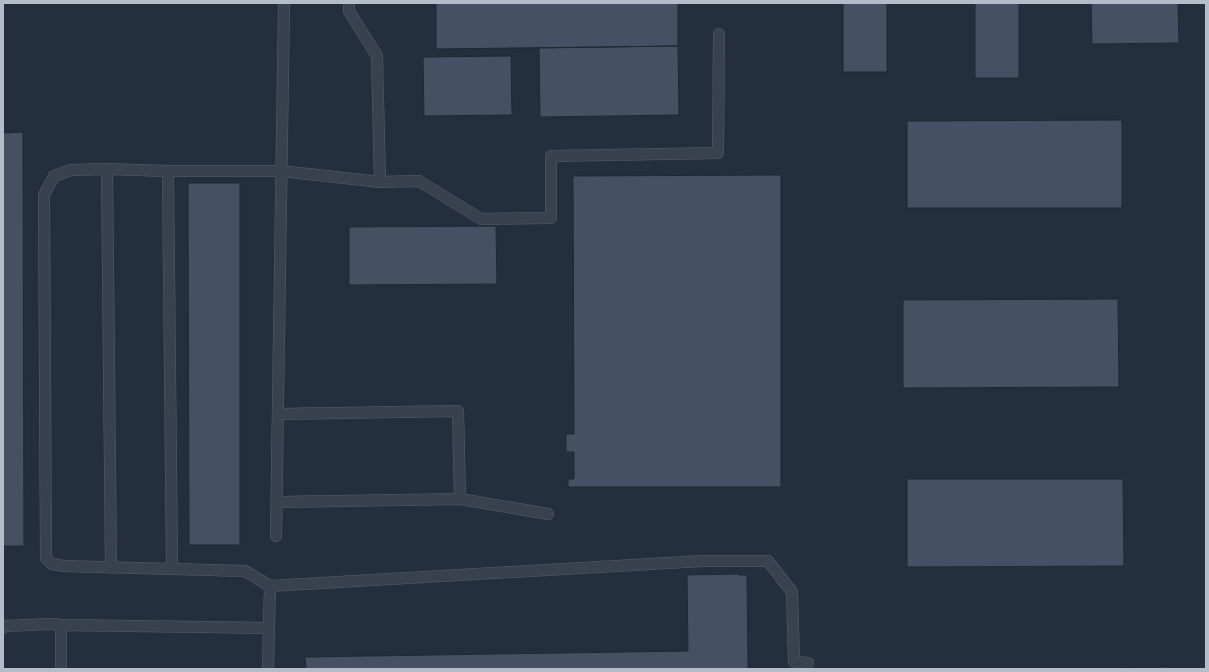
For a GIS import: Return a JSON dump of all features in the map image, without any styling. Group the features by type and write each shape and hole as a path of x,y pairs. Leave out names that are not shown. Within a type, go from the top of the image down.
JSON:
{"lane":[{"path":"276,536 284,3"},
{"path":"349,3 349,10 377,56 380,182"},
{"path":"720,34 718,153 551,156 551,218 481,219 419,181 380,182 281,172 107,169 71,170 54,176 44,195 46,558 52,564 63,566 245,571 270,586 702,561 768,561 792,592 794,666 808,663"},
{"path":"107,169 111,568"},
{"path":"168,171 172,569"},
{"path":"278,414 458,411 460,500"},
{"path":"277,502 460,500 548,514"},
{"path":"268,669 270,586"},
{"path":"3,628 4,626 52,624 269,628"},
{"path":"61,625 61,669"}],"building":[{"path":"436,3 678,3 678,46 436,49"},
{"path":"843,3 887,3 887,72 843,72"},
{"path":"975,3 1019,3 1019,78 975,78"},
{"path":"1091,3 1178,3 1179,43 1092,44"},
{"path":"678,46 679,115 540,117 539,48"},
{"path":"511,56 512,115 424,116 423,57"},
{"path":"1122,120 1122,208 907,208 907,121"},
{"path":"23,132 24,546 3,546 3,133"},
{"path":"781,175 781,487 568,487 568,479 574,479 574,452 566,452 566,434 574,434 573,176"},
{"path":"188,183 240,183 240,545 189,545"},
{"path":"496,226 497,284 349,285 349,227"},
{"path":"1118,299 1119,387 903,388 903,300"},
{"path":"907,479 1123,479 1124,566 907,567"},
{"path":"687,575 747,575 748,669 306,669 305,657 688,651"},
{"path":"1170,667 1170,669 1024,669"},
{"path":"198,668 198,669 147,669"}]}
